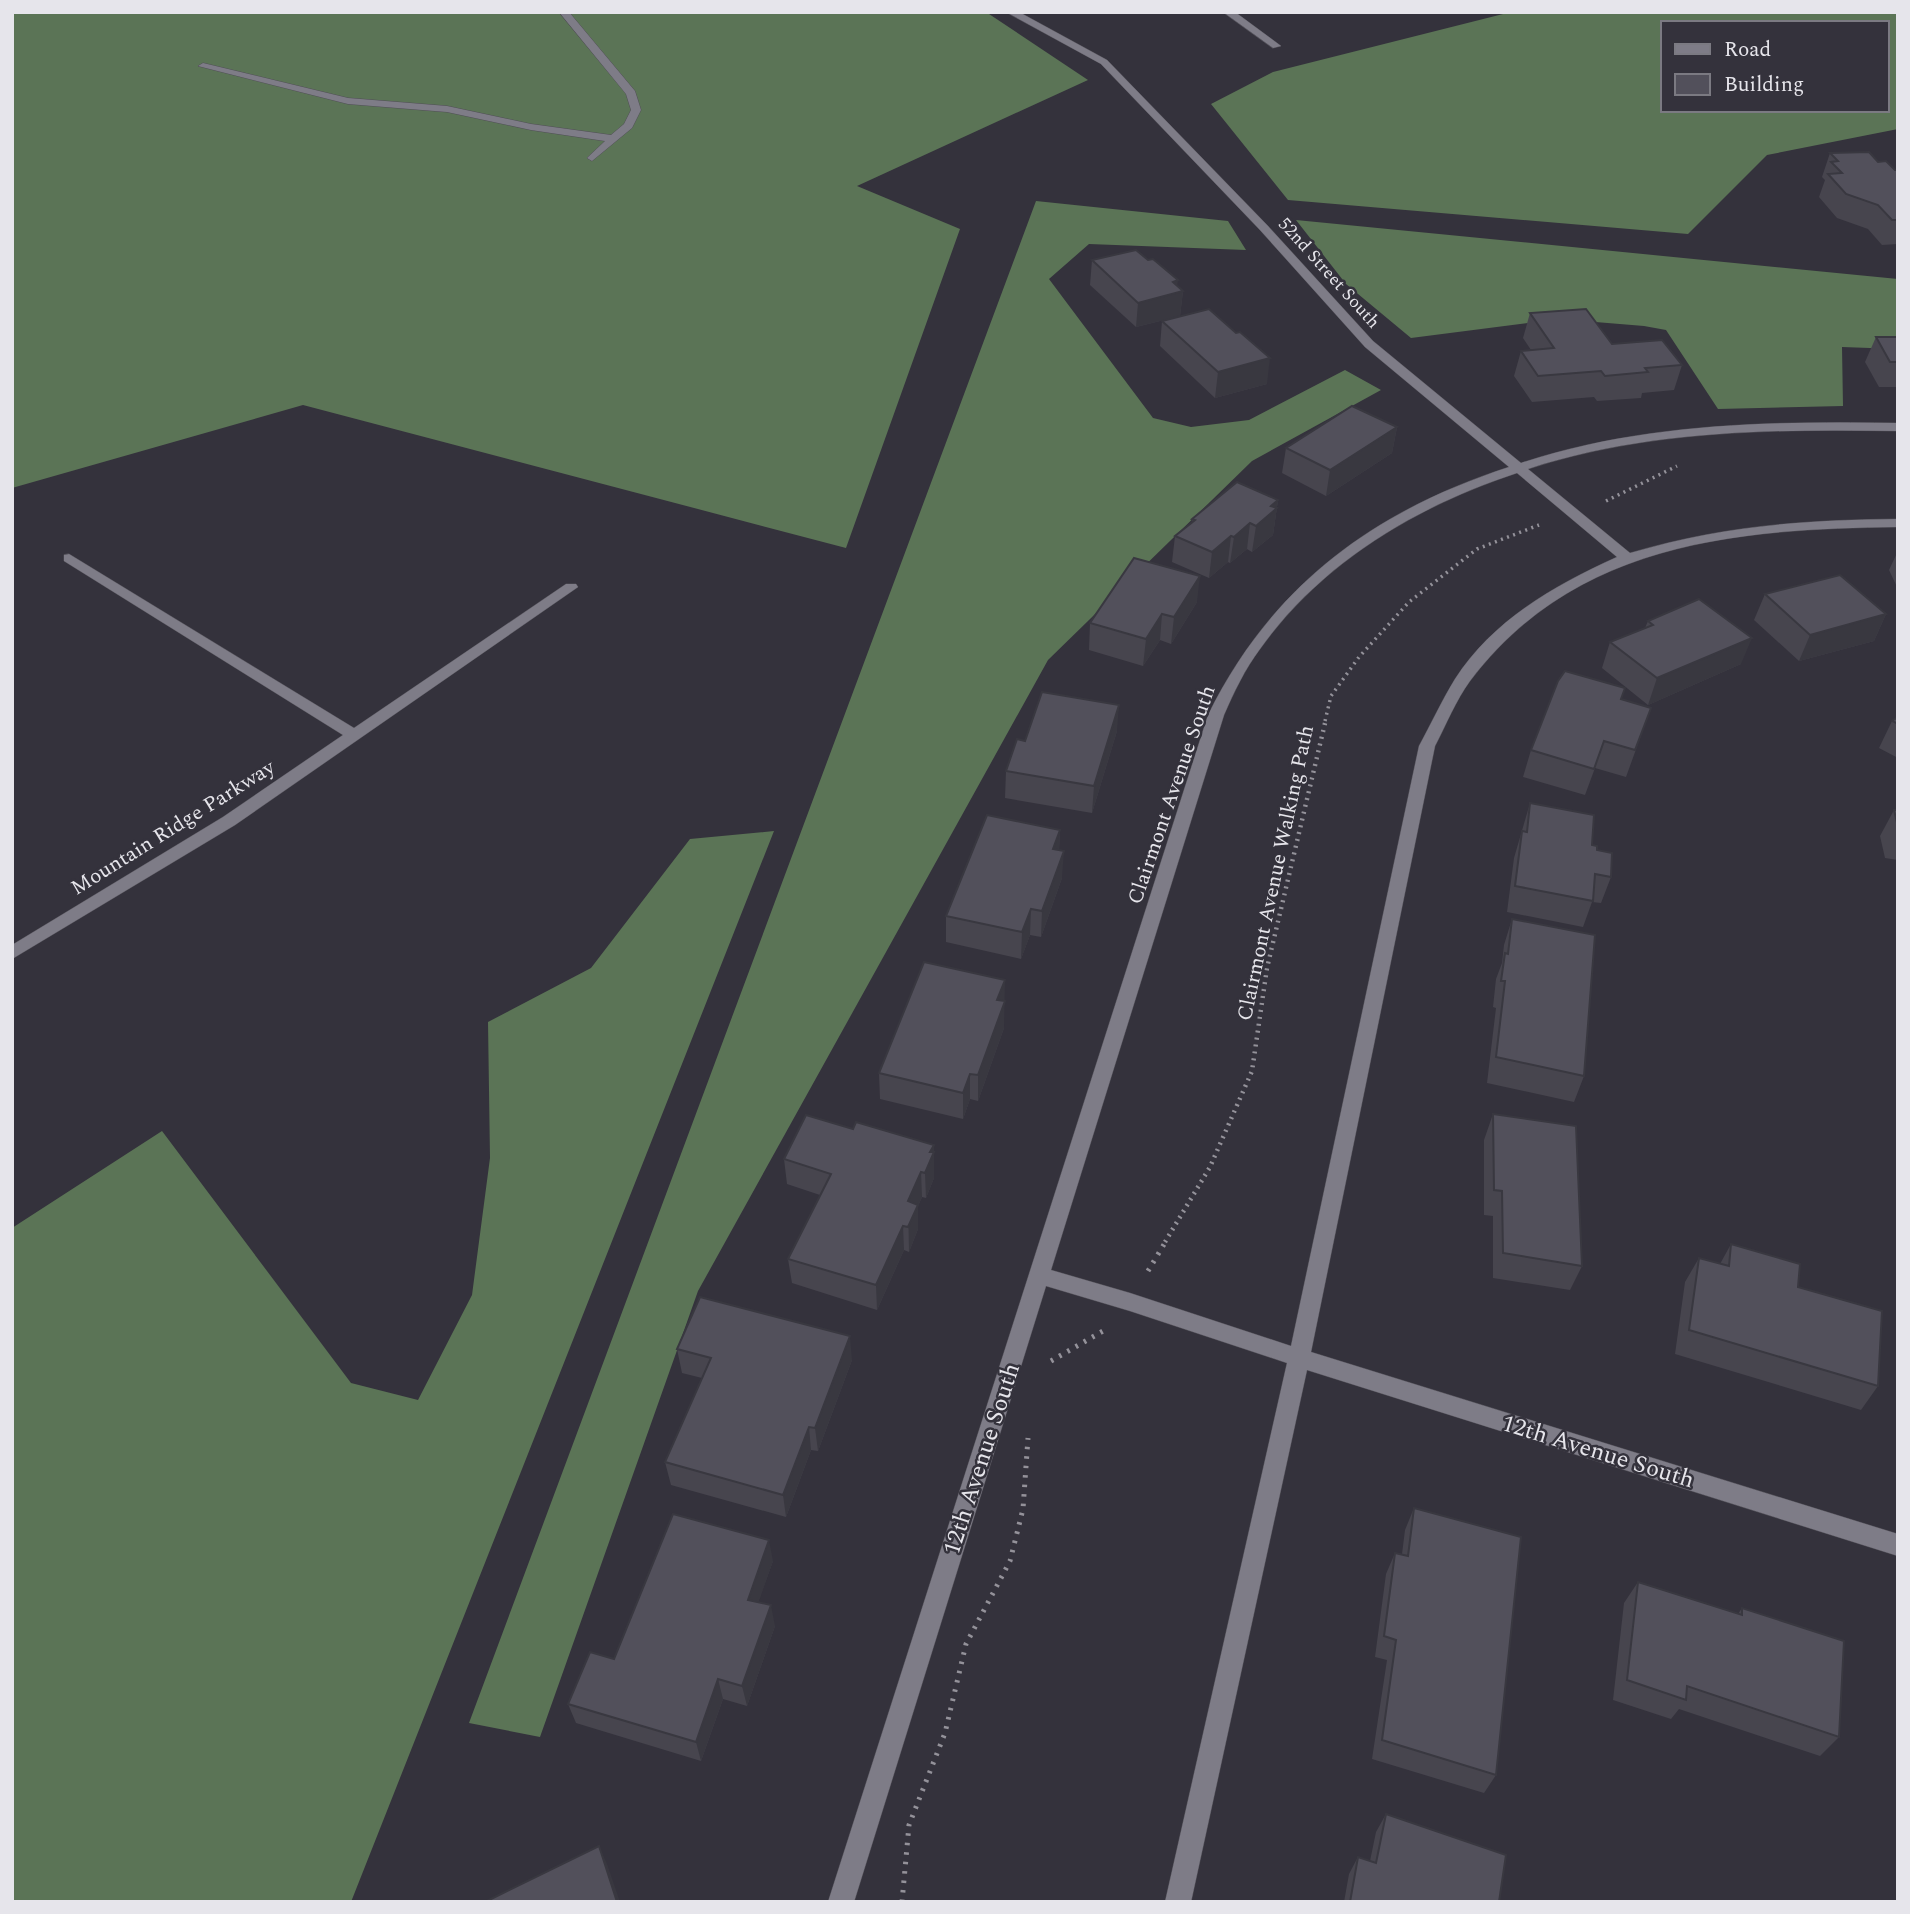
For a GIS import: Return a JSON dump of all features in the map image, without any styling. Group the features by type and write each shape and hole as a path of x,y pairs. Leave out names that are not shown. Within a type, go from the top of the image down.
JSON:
{"street":[{"path":"564,12 631,93 636,110 628,126 592,158"},
{"name":"52nd Street South","path":"1011,12 1104,62 1264,228 1369,344 1626,557"},
{"path":"1228,12 1276,46"},
{"path":"203,66 348,102 447,109 531,127 614,139"},
{"name":"Clairmont Avenue South","path":"1040,1276 1216,715 1236,675 1260,638 1288,604 1320,573 1354,547 1430,502 1517,468 1607,445 1702,431 1805,425 1898,427"},
{"path":"1178,1902 1299,1358 1427,746 1442,710 1471,667 1516,620 1567,585 1626,557 1715,535 1762,528 1822,523 1898,523"},
{"path":"69,558 354,735"},
{"name":"Mountain Ridge Parkway","path":"12,953 229,821 571,587"},
{"name":"12th Avenue South","path":"841,1902 1040,1276 1130,1302 1299,1358 1898,1545"}],"path":[{"name":"Clairmont Avenue Walking Path","path":"1048,1362 1069,1348 1096,1338 1130,1302 1210,1167 1252,1071 1268,968 1332,696 1359,657 1409,603 1477,549 1605,502 1679,465"},
{"path":"902,1902 909,1825 945,1733 966,1644 1010,1561 1023,1509 1029,1430"}],"green space":[{"path":"12,12 986,12 1088,80 857,186 960,229 846,548 303,405 12,488"},
{"path":"1511,12 1898,12 1898,129 1767,155 1688,234 1288,200 1211,104 1273,72"},
{"path":"1036,201 1228,221 1246,250 1089,244 1049,279 1153,418 1191,427 1249,420 1345,370 1381,390 1252,461 1048,660 698,1291 540,1737 469,1723"},
{"path":"1296,220 1898,279 1898,349 1842,347 1843,406 1718,409 1666,330 1559,319 1411,338 1346,284"},
{"path":"774,831 351,1902 12,1902 12,1228 162,1131 351,1383 418,1400 472,1295 490,1158 488,1022 591,968 690,839"}],"building":[{"path":"1869,152 1878,162 1886,161 1898,170 1898,220 1892,220 1878,205 1846,194 1828,174 1842,173 1831,162 1838,161 1830,153"},
{"path":"1136,250 1148,260 1153,259 1178,280 1173,282 1183,291 1138,303 1092,260"},
{"path":"1209,309 1270,358 1218,372 1162,321"},
{"path":"1586,309 1612,344 1662,340 1682,365 1645,368 1648,372 1605,376 1601,371 1538,376 1521,351 1554,348 1530,313"},
{"path":"1876,337 1898,337 1898,362 1890,362"},
{"path":"1352,406 1397,427 1330,470 1286,448"},
{"path":"1237,482 1278,500 1271,506 1277,508 1256,526 1250,523 1212,552 1175,536 1195,520 1192,519"},
{"path":"1134,558 1200,576 1174,617 1162,614 1146,639 1090,623"},
{"path":"1840,575 1886,614 1810,635 1765,594"},
{"path":"1699,599 1752,638 1657,678 1610,642 1653,625 1648,621"},
{"path":"1565,671 1625,688 1621,699 1651,708 1635,750 1604,741 1594,769 1531,750 1558,681"},
{"path":"1042,692 1119,705 1094,786 1006,771 1017,739 1025,741"},
{"path":"1530,803 1594,815 1592,845 1597,846 1597,850 1612,853 1611,877 1595,874 1593,901 1515,886 1522,831 1527,832"},
{"path":"1894,810 1898,810 1898,827"},
{"path":"987,815 1060,830 1053,849 1064,851 1042,911 1031,909 1022,932 946,916"},
{"path":"1512,919 1595,935 1584,1076 1496,1057 1505,981 1501,981 1505,953 1508,954"},
{"path":"924,962 1005,980 997,1000 1005,1001 978,1075 970,1074 963,1093 879,1073"},
{"path":"1493,1114 1576,1126 1582,1266 1503,1253 1502,1191 1494,1190"},
{"path":"806,1115 853,1129 856,1122 934,1145 930,1152 934,1152 925,1173 921,1172 908,1201 918,1205 908,1227 903,1226 876,1285 788,1259 831,1174 784,1159"},
{"path":"1731,1244 1800,1264 1798,1287 1882,1311 1878,1386 1689,1330 1699,1258 1729,1266"},
{"path":"700,1297 850,1336 815,1428 809,1427 783,1495 665,1462 711,1358 677,1349"},
{"path":"1414,1508 1521,1537 1496,1775 1382,1740 1396,1640 1384,1636 1395,1553 1408,1556"},
{"path":"673,1514 769,1540 748,1600 771,1605 742,1686 718,1679 696,1742 568,1704 590,1652 614,1659"},
{"path":"1638,1582 1742,1615 1742,1608 1844,1641 1839,1737 1687,1686 1686,1700 1627,1680"},
{"path":"1386,1814 1506,1855 1499,1902 1350,1902 1358,1857 1376,1863"},
{"path":"599,1846 617,1902 485,1902"}]}
